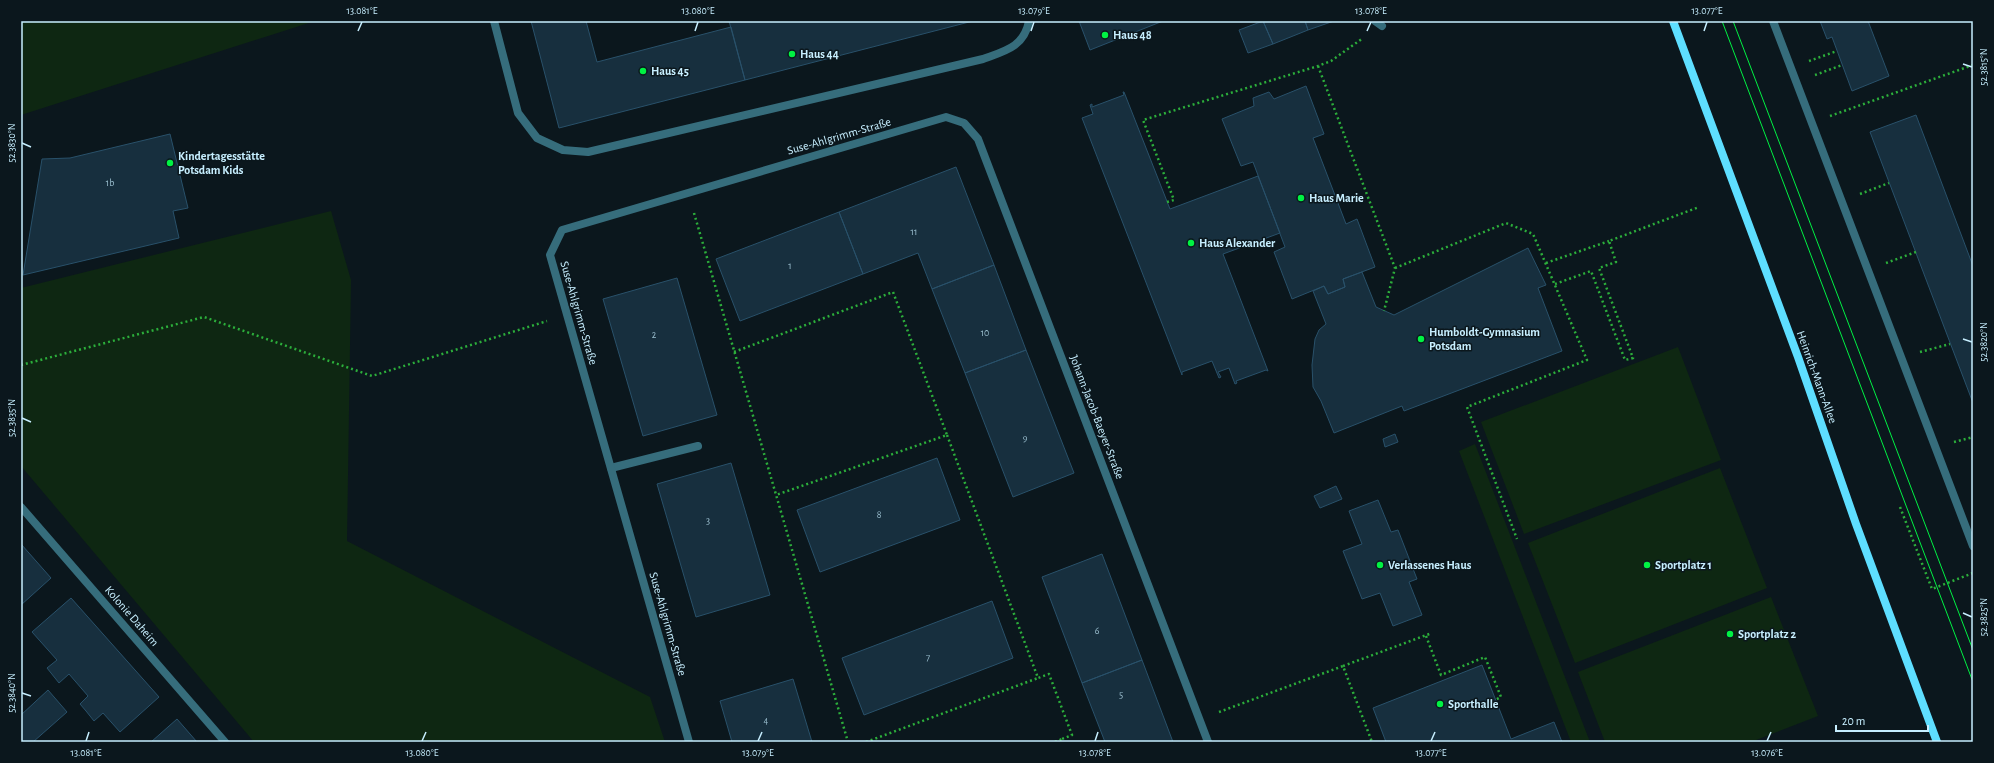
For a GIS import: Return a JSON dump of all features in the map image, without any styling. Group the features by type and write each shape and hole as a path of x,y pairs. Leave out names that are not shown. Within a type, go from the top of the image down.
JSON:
{"main road":[{"name":"Heinrich-Mann-Allee","path":"1673,21 1798,357 1856,524 1937,742"}],"street":[{"path":"494,21 518,113 537,138 563,150 588,152 983,59 1011,50 1027,31 1029,21"},
{"path":"1773,21 1973,546"},
{"name":"Suse-Ahlgrimm-Straße","path":"689,742 550,255 562,230 946,117"},
{"name":"Johann-Jacob-Baeyer-Straße","path":"946,117 964,123 978,138 1208,742"},
{"path":"610,468 698,446"},
{"name":"Kolonie Daheim","path":"21,507 225,742"}],"path":[{"path":"1167,202 1174,200 1143,120 1331,61 1379,24"},
{"path":"1803,63 1837,51"},
{"path":"1808,78 1842,65"},
{"path":"1812,122 1973,65"},
{"path":"1318,66 1395,268 1384,310"},
{"path":"1853,197 1889,183"},
{"path":"688,193 848,742"},
{"path":"1546,263 1699,207"},
{"path":"1395,268 1506,223 1533,234 1588,360 1467,407 1517,539"},
{"path":"1555,284 1591,271 1625,360 1633,358 1599,268 1616,262 1609,241"},
{"path":"1880,266 1916,252"},
{"path":"734,352 894,292 1038,678"},
{"path":"21,365 204,317 372,376 567,314"},
{"path":"1914,354 1950,344"},
{"path":"776,496 947,435"},
{"path":"1948,444 1973,437"},
{"path":"1900,508 1932,589 1973,573"},
{"path":"1200,720 1432,633"},
{"path":"1426,636 1441,675 1485,658 1501,697 1496,700"},
{"path":"1343,666 1372,742"},
{"path":"866,742 1049,674 1072,735 1063,741 1055,742"}],"green space":[{"path":"21,21 315,21 21,115"},
{"path":"331,211 351,280 347,541 650,697 665,742 254,742 21,466 21,288"},
{"path":"1678,347 1721,460 1524,534 1481,422"},
{"path":"1475,444 1590,742 1571,742 1459,451"},
{"name":"Sportplatz 1","path":"1720,468 1767,588 1575,663 1528,543"},
{"name":"Sportplatz 2","path":"1771,597 1818,716 1751,742 1605,742 1578,672"}],"building":[{"name":"Haus 45","path":"531,21 586,21 597,62 731,27 745,80 559,128"},
{"name":"Haus 44","path":"729,21 973,21 745,80"},
{"name":"Haus 48","path":"1079,21 1163,21 1090,50"},
{"path":"1263,21 1273,44 1248,53 1239,30"},
{"path":"1263,21 1305,21 1308,30 1273,44"},
{"path":"1305,21 1334,21 1308,30"},
{"path":"1820,21 1868,21 1889,76 1852,91 1832,37 1827,39"},
{"name":"Haus Marie","path":"1306,86 1324,134 1313,138 1346,224 1357,219 1375,267 1343,279 1345,287 1328,294 1324,286 1292,299 1274,252 1285,247 1253,162 1241,166 1222,119 1254,106 1253,98 1269,92 1274,99"},
{"name":"Haus Alexander","path":"1123,92 1170,209 1258,176 1280,233 1223,254 1268,371 1266,370 1236,381 1237,383 1235,384 1229,368 1218,372 1221,377 1219,378 1212,361 1182,372 1182,375 1082,118 1093,114 1090,105 1092,104 1092,107 1124,95"},
{"path":"1916,115 1973,266 1973,403 1870,132"},
{"path":"170,134 188,208 173,211 179,238 23,275 42,159 70,158"},
{"path":"956,167 994,265 932,289 918,253 863,274 839,212"},
{"path":"839,212 863,274 740,321 716,259"},
{"path":"1528,248 1546,285 1538,288 1562,351 1404,411 1402,406 1334,433 1321,401 1313,387 1312,365 1315,339 1319,330 1326,324 1313,291 1324,286 1328,294 1345,287 1343,279 1362,272 1376,307 1394,315"},
{"path":"994,265 1026,350 965,373 932,289"},
{"path":"677,278 717,415 643,436 603,299"},
{"path":"1026,350 1074,473 1013,497 965,373"},
{"path":"1395,434 1398,442 1385,447 1383,439"},
{"path":"937,458 960,520 820,572 797,510"},
{"path":"731,463 770,595 696,617 657,484"},
{"path":"1336,486 1342,499 1320,508 1314,496"},
{"name":"Verlassenes Haus","path":"1378,500 1391,532 1398,530 1417,579 1409,582 1422,615 1393,626 1380,593 1362,599 1343,551 1362,544 1349,511"},
{"path":"21,544 51,578 21,605"},
{"path":"1102,554 1142,660 1082,683 1042,577"},
{"path":"71,598 159,697 120,732 103,713 94,721 80,704 88,696 69,674 59,683 47,668 57,660 32,632"},
{"path":"992,601 1013,658 864,715 842,658"},
{"path":"1142,660 1173,742 1105,742 1082,683"},
{"name":"Sporthalle","path":"1482,665 1511,739 1554,722 1562,742 1386,742 1373,708"},
{"path":"793,679 812,742 732,742 720,701"},
{"path":"48,690 67,712 33,742 21,742 21,715"},
{"path":"177,719 197,742 151,742"}],"tram line":[{"path":"1722,21 1973,682"},
{"path":"1733,21 1973,650"}],"place":[{"name":"Haus 48","path":"1105,35"},
{"name":"Haus 44","path":"792,54"},
{"name":"Haus 45","path":"643,71"},
{"name":"Kindertagesstätte Potsdam Kids","path":"170,163"},
{"name":"Haus Marie","path":"1301,198"},
{"name":"Haus Alexander","path":"1191,243"},
{"name":"Humboldt-Gymnasium Potsdam","path":"1421,339"},
{"name":"Verlassenes Haus","path":"1380,565"},
{"name":"Sportplatz 1","path":"1647,565"},
{"name":"Sportplatz 2","path":"1730,634"},
{"name":"Sporthalle","path":"1440,704"}]}
